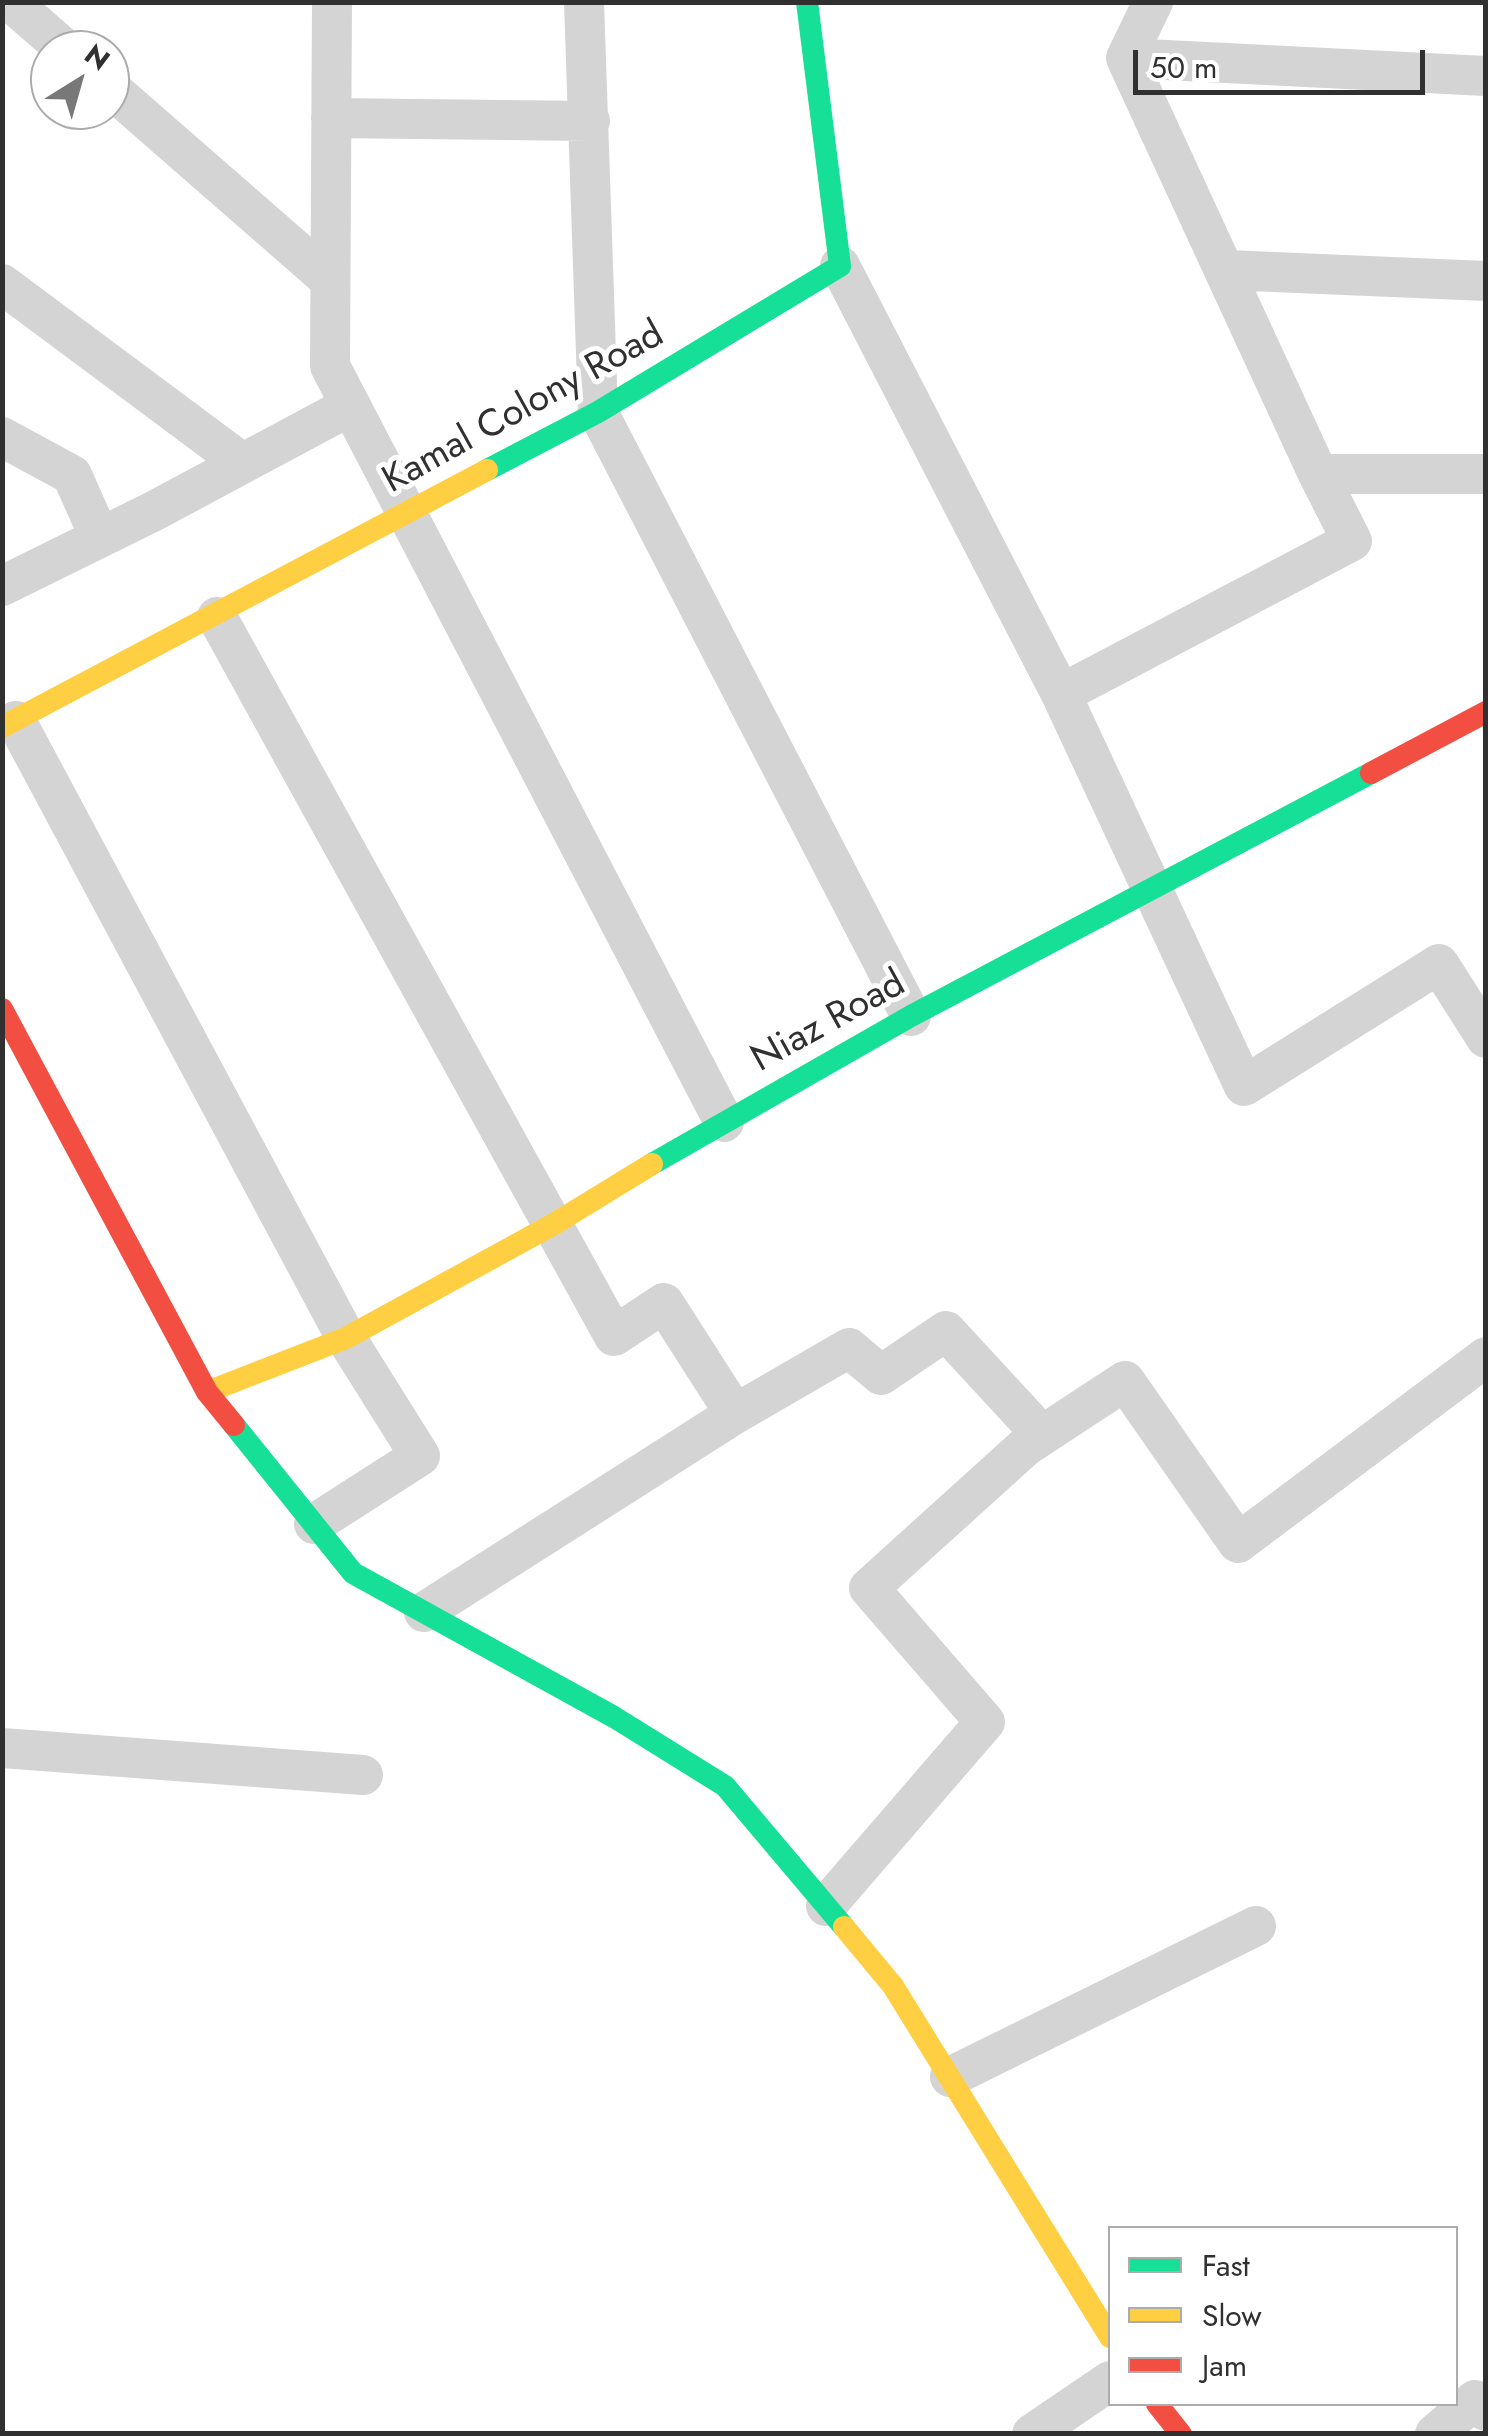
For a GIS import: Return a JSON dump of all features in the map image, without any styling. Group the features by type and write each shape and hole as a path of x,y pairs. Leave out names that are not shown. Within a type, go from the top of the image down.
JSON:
{"street":[{"path":"11,2 43,30"},
{"path":"332,2 330,366 724,1122"},
{"path":"584,2 598,412 911,1016"},
{"path":"807,2 840,266 1061,694 1244,1086 1439,964 1486,1038"},
{"path":"1126,58 1153,2"},
{"path":"1061,694 1352,541 1126,58"},
{"path":"1126,58 1486,76"},
{"path":"130,105 330,280"},
{"path":"331,118 590,122"},
{"name":"Kamal Colony Road","path":"9,724 598,412 840,266"},
{"path":"1227,270 1486,281"},
{"path":"2,284 241,462"},
{"path":"2,586 154,511 350,406"},
{"path":"2,437 72,475 99,536"},
{"path":"1318,474 1486,474"},
{"path":"217,616 614,1336 664,1303 735,1414"},
{"name":"Niaz Road","path":"207,1392 346,1338 554,1224 911,1016 1486,712"},
{"path":"9,724 346,1338 420,1456 314,1524"},
{"path":"2,1009 207,1392 354,1573 614,1717 725,1786 893,1986 1108,2334"},
{"path":"424,1612 735,1414 849,1348 880,1375 946,1331 1042,1435"},
{"path":"826,1906 986,1722 868,1588 1042,1435 1125,1381 1238,1543 1486,1358"},
{"path":"2,1748 363,1775"},
{"path":"950,2077 1256,1926"},
{"path":"1032,2434 1108,2382"},
{"path":"1435,2434 1476,2400 1486,2411"},
{"path":"1159,2406 1180,2434"}],"traffic: fast":[{"path":"487,470 598,412 840,266 807,2"},
{"path":"652,1164 911,1016 1371,773"},
{"path":"234,1425 353,1573 614,1717 725,1786 844,1927"}],"traffic: slow":[{"path":"2,727 487,470"},
{"path":"207,1392 346,1338 554,1224 652,1164"},
{"path":"844,1927 893,1986 1108,2334"}],"traffic: jam":[{"path":"1371,773 1486,712"},
{"path":"2,1009 207,1392 234,1425"},
{"path":"1159,2406 1181,2434"}]}
